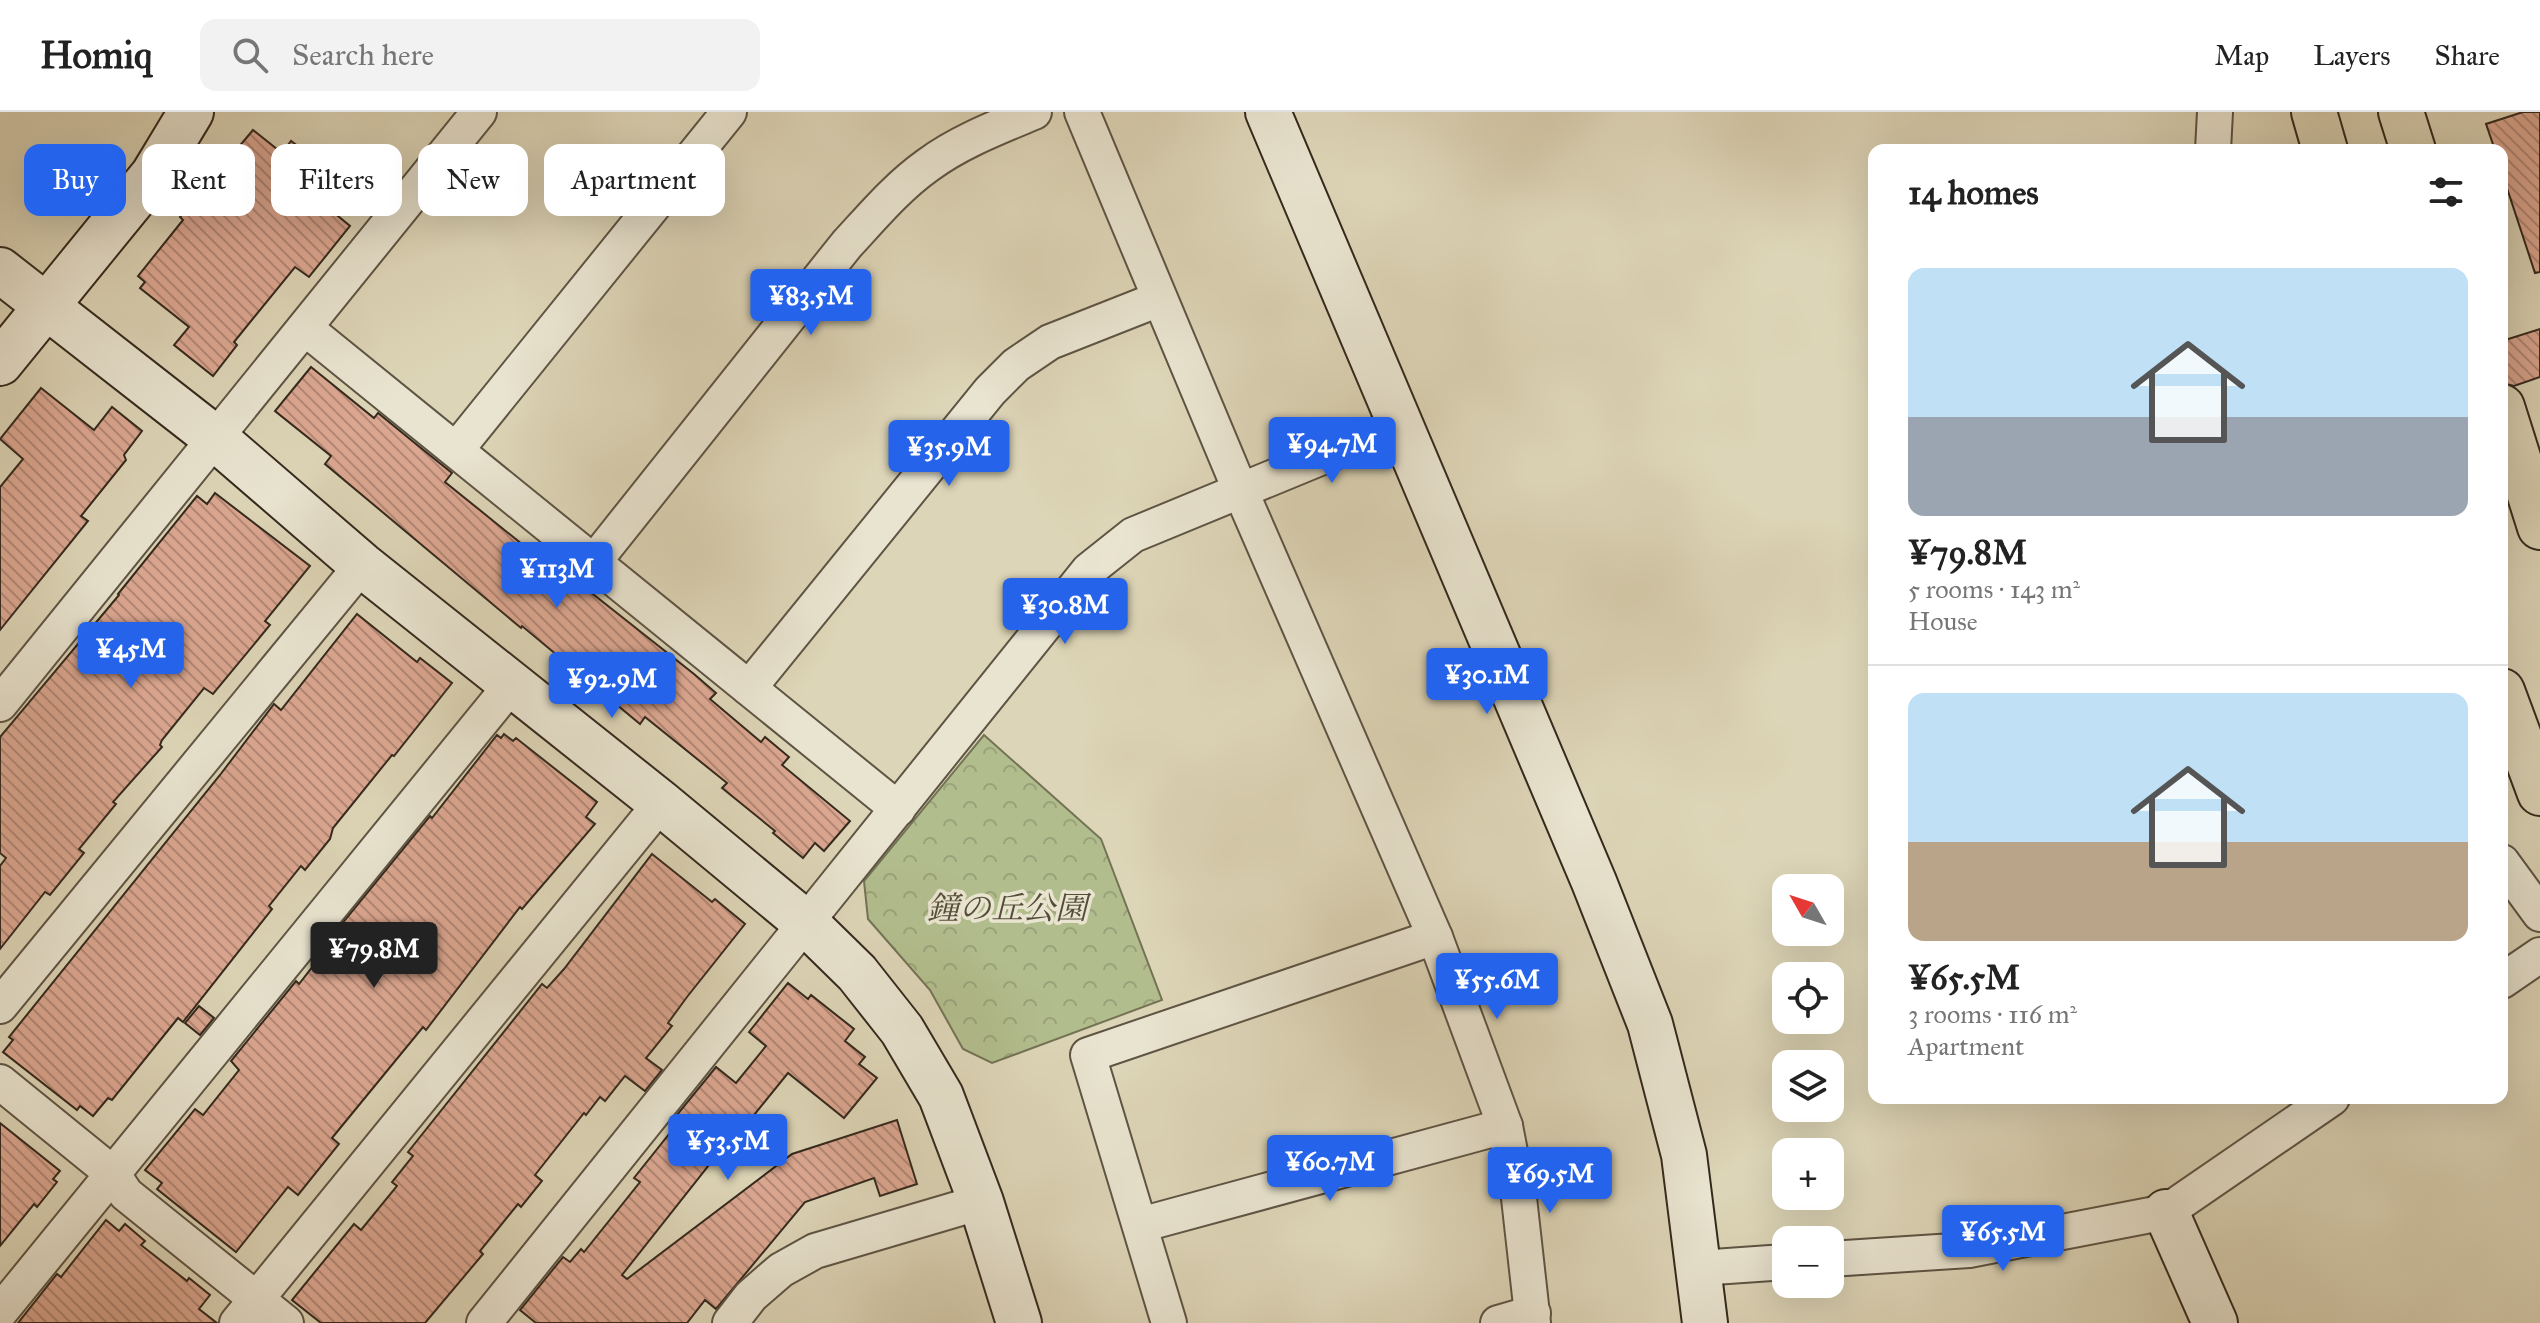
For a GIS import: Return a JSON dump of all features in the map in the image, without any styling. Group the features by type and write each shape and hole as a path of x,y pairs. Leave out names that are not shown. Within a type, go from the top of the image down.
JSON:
{"highway":[{"path":"2314,112 2323,144"},
{"path":"2508,426 2540,527"},
{"path":"2508,707 2538,785"}],"street":[{"path":"0,363 153,175 191,112"},
{"path":"0,704 479,112"},
{"path":"456,450 729,112"},
{"path":"593,563 847,244 886,201 928,165 984,134 1034,112"},
{"path":"1082,112 1241,492 1435,937 1505,1126 1519,1198 1533,1318 1498,1323"},
{"path":"1268,112 1594,882 1650,1024 1684,1155 1705,1323"},
{"path":"2213,144 2215,112"},
{"path":"0,270 215,438 362,565 661,803 807,924 857,973 902,1030 941,1096 981,1202 1019,1323"},
{"path":"749,688 990,391 1016,365 1050,342 1159,299"},
{"path":"305,328 898,809"},
{"path":"484,1323 1089,570 1133,535 1400,425"},
{"path":"0,1006 362,565"},
{"path":"0,1312 512,684"},
{"path":"247,1311 661,803"},
{"path":"2508,870 2540,914"},
{"path":"1169,1323 1088,1055 1435,937"},
{"path":"2508,977 2540,955"},
{"path":"0,1082 112,1173 126,1194 247,1311 286,1323"},
{"path":"1844,1258 1969,1250 2166,1212 2323,1104"},
{"path":"1140,1225 1505,1126"},
{"path":"730,1323 751,1296 781,1270 815,1251 981,1202"},
{"path":"2166,1212 2215,1323"},
{"path":"1699,1268 1772,1263"}],"green space":[{"name":"鐘の丘公園","path":"984,735 1101,839 1162,1000 992,1063 963,1049 930,990 868,919 864,881"}],"building":[{"path":"2523,112 2540,112 2540,272 2535,273 2508,191 2508,144 2493,144 2486,124"},
{"path":"253,130 271,144 271,216 338,216 350,226 309,277 295,267 234,342 237,345 213,376 174,345 189,327 140,288 145,282 138,276 183,220 181,216 255,216 255,144 241,144"},
{"path":"2540,329 2540,377 2514,386 2508,384 2508,339"},
{"path":"311,367 374,418 378,413 452,473 445,482 538,557 541,553 694,674 716,693 710,699 761,742 765,737 789,757 782,765 850,821 824,851 815,843 803,858 722,788 727,783 645,717 640,724 325,464 331,456 275,411"},
{"path":"41,388 94,430 112,407 142,431 124,455 126,460 81,516 88,521 0,630 0,487 23,459 0,439"},
{"path":"215,493 310,566 265,621 270,625 213,694 204,688 162,740 162,747 113,802 116,804 79,849 84,853 50,895 45,892 0,949 0,866 6,858 0,853 0,737 197,496 207,504"},
{"path":"357,614 417,662 420,658 452,683 333,828 330,839 305,870 301,866 269,906 272,909 183,1022 178,1018 112,1100 108,1098 93,1116 80,1106 77,1110 3,1052 13,1040 9,1037 274,704 281,710"},
{"path":"504,734 513,741 516,738 597,802 586,817 595,824 522,909 520,907 426,1030 423,1027 332,1138 339,1144 298,1195 288,1187 236,1252 157,1189 162,1183 145,1170 195,1109 203,1115 239,1070 231,1061 296,981 299,984 334,939 331,937 430,816 432,818 497,735 501,738"},
{"path":"652,854 745,924 687,997 668,1023 672,1026 646,1058 662,1070 645,1091 625,1076 605,1101 600,1097 586,1115 584,1113 535,1175 542,1181 521,1207 518,1204 480,1251 483,1254 425,1323 321,1323 292,1300 354,1224 361,1230 397,1186 392,1182 413,1156 408,1152 542,984 547,988 564,969"},
{"path":"788,983 808,999 811,995 854,1029 845,1041 865,1057 859,1064 877,1078 844,1118 788,1073 750,1120 747,1117 622,1275 627,1279 792,1154 897,1120 917,1184 880,1196 874,1178 805,1202 716,1309 705,1300 687,1323 536,1323 520,1310 563,1257 570,1262 581,1249 584,1252 640,1182 634,1178 681,1119 676,1116 716,1067 736,1083 766,1046 749,1032"},
{"path":"199,1006 214,1018 200,1035 185,1023"},
{"path":"0,1123 60,1171 53,1179 57,1182 37,1207 34,1204 0,1246"},
{"path":"106,1220 119,1231 125,1224 145,1241 141,1245 210,1295 199,1309 217,1323 18,1323 57,1274 61,1277"}]}
